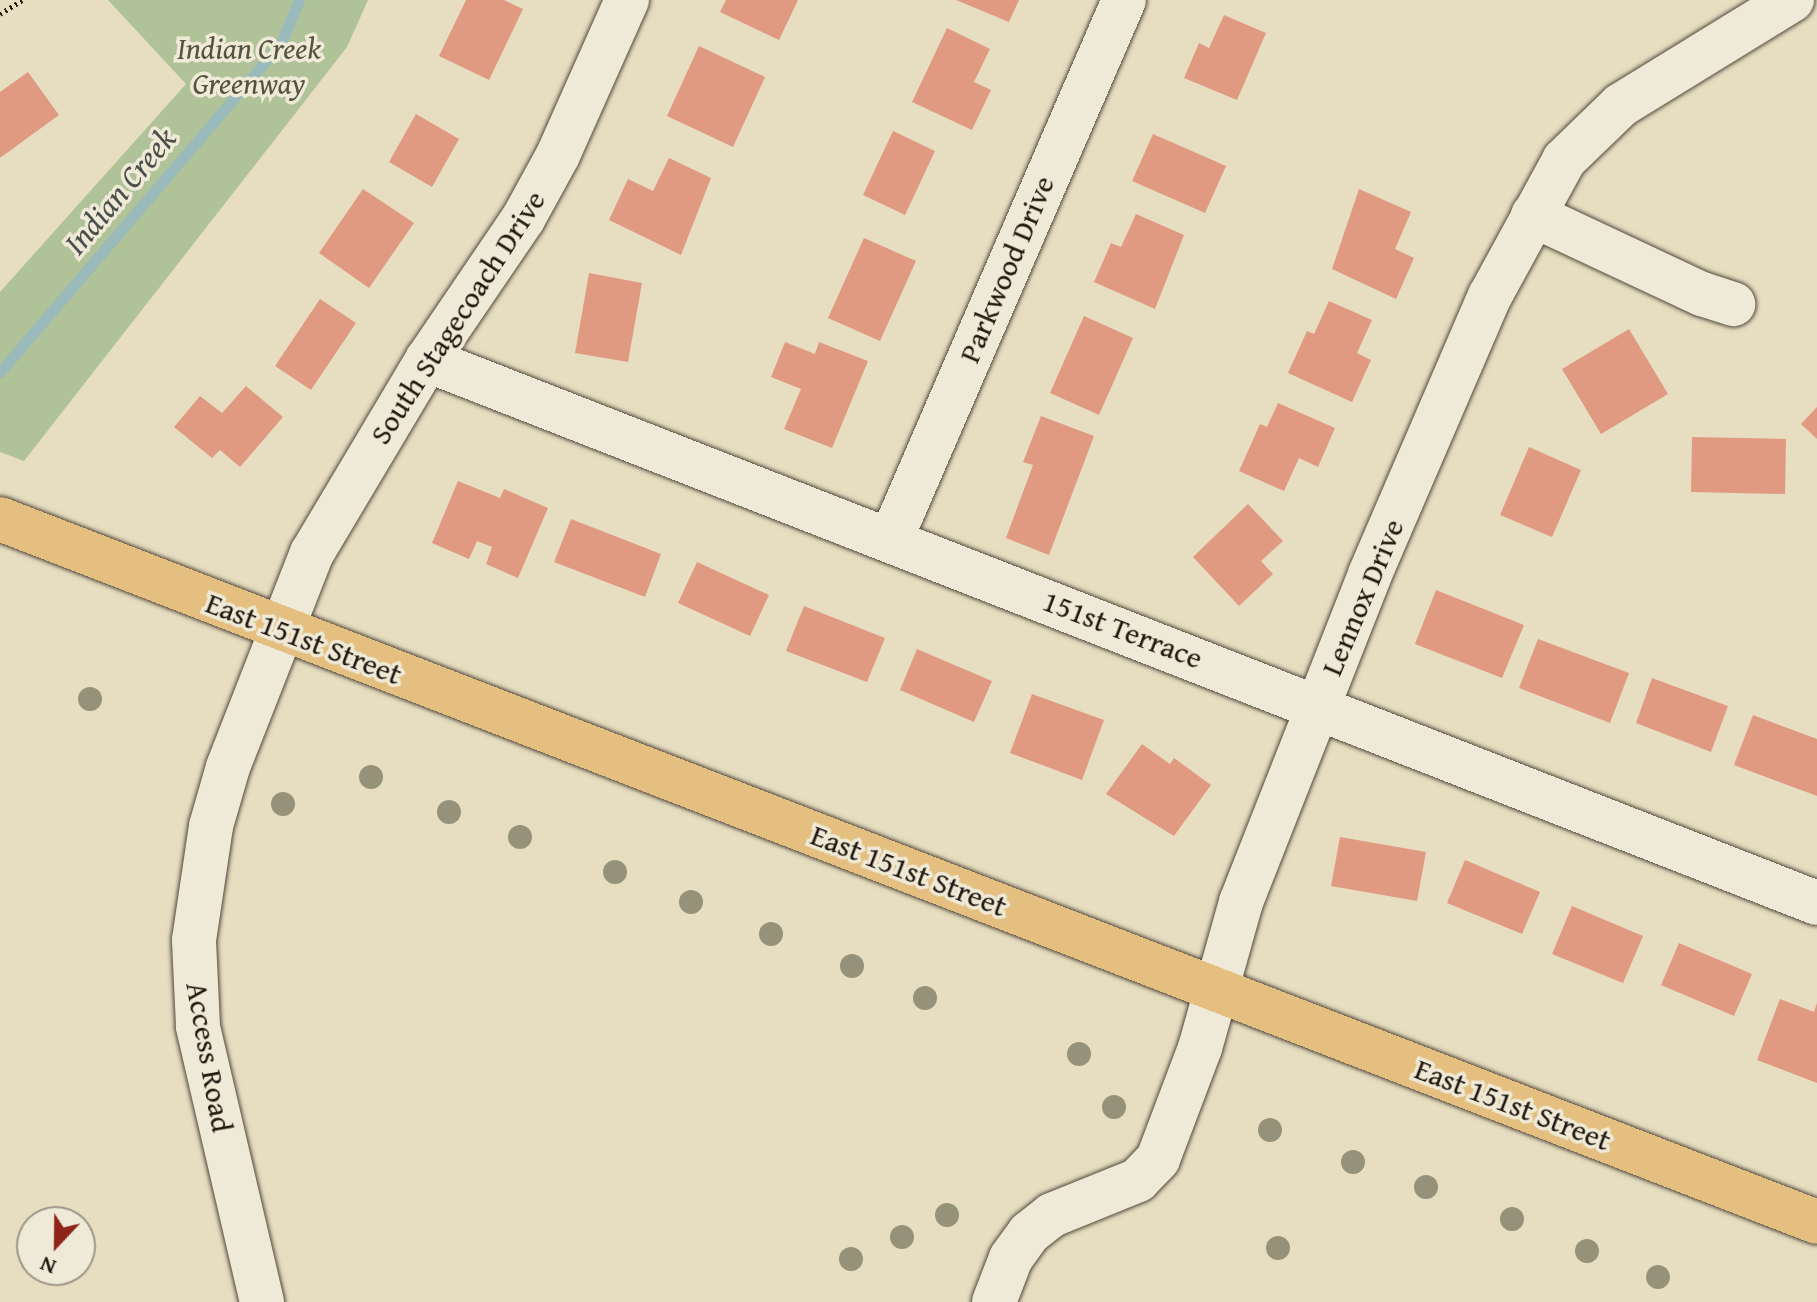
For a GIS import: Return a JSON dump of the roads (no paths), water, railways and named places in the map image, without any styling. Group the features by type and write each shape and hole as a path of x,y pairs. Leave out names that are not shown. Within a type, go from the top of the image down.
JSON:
{"main road":[{"name":"East 151st Street","path":"0,519 1817,1222"}],"street":[{"name":"South Stagecoach Drive","path":"281,630 334,513 427,360 523,219 558,155 627,0"},
{"name":"Parkwood Drive","path":"891,539 1124,0"},
{"name":"Lennox Drive","path":"1217,989 1241,902 1317,705 1490,296 1564,160 1603,120 1792,0"},
{"path":"1533,215 1702,294 1733,304"},
{"name":"151st Terrace","path":"427,360 1317,705 1817,903"},
{"name":"Access Road","path":"262,1302 198,1026 194,940 211,826 281,630"},
{"path":"994,1302 1011,1258 1029,1233 1052,1215 1138,1180 1158,1159 1217,989"}],"waterway":[{"name":"Indian Creek","path":"0,372 281,43 299,0"}],"park label":[{"name":"Indian Creek Greenway","path":"249,65"}]}
